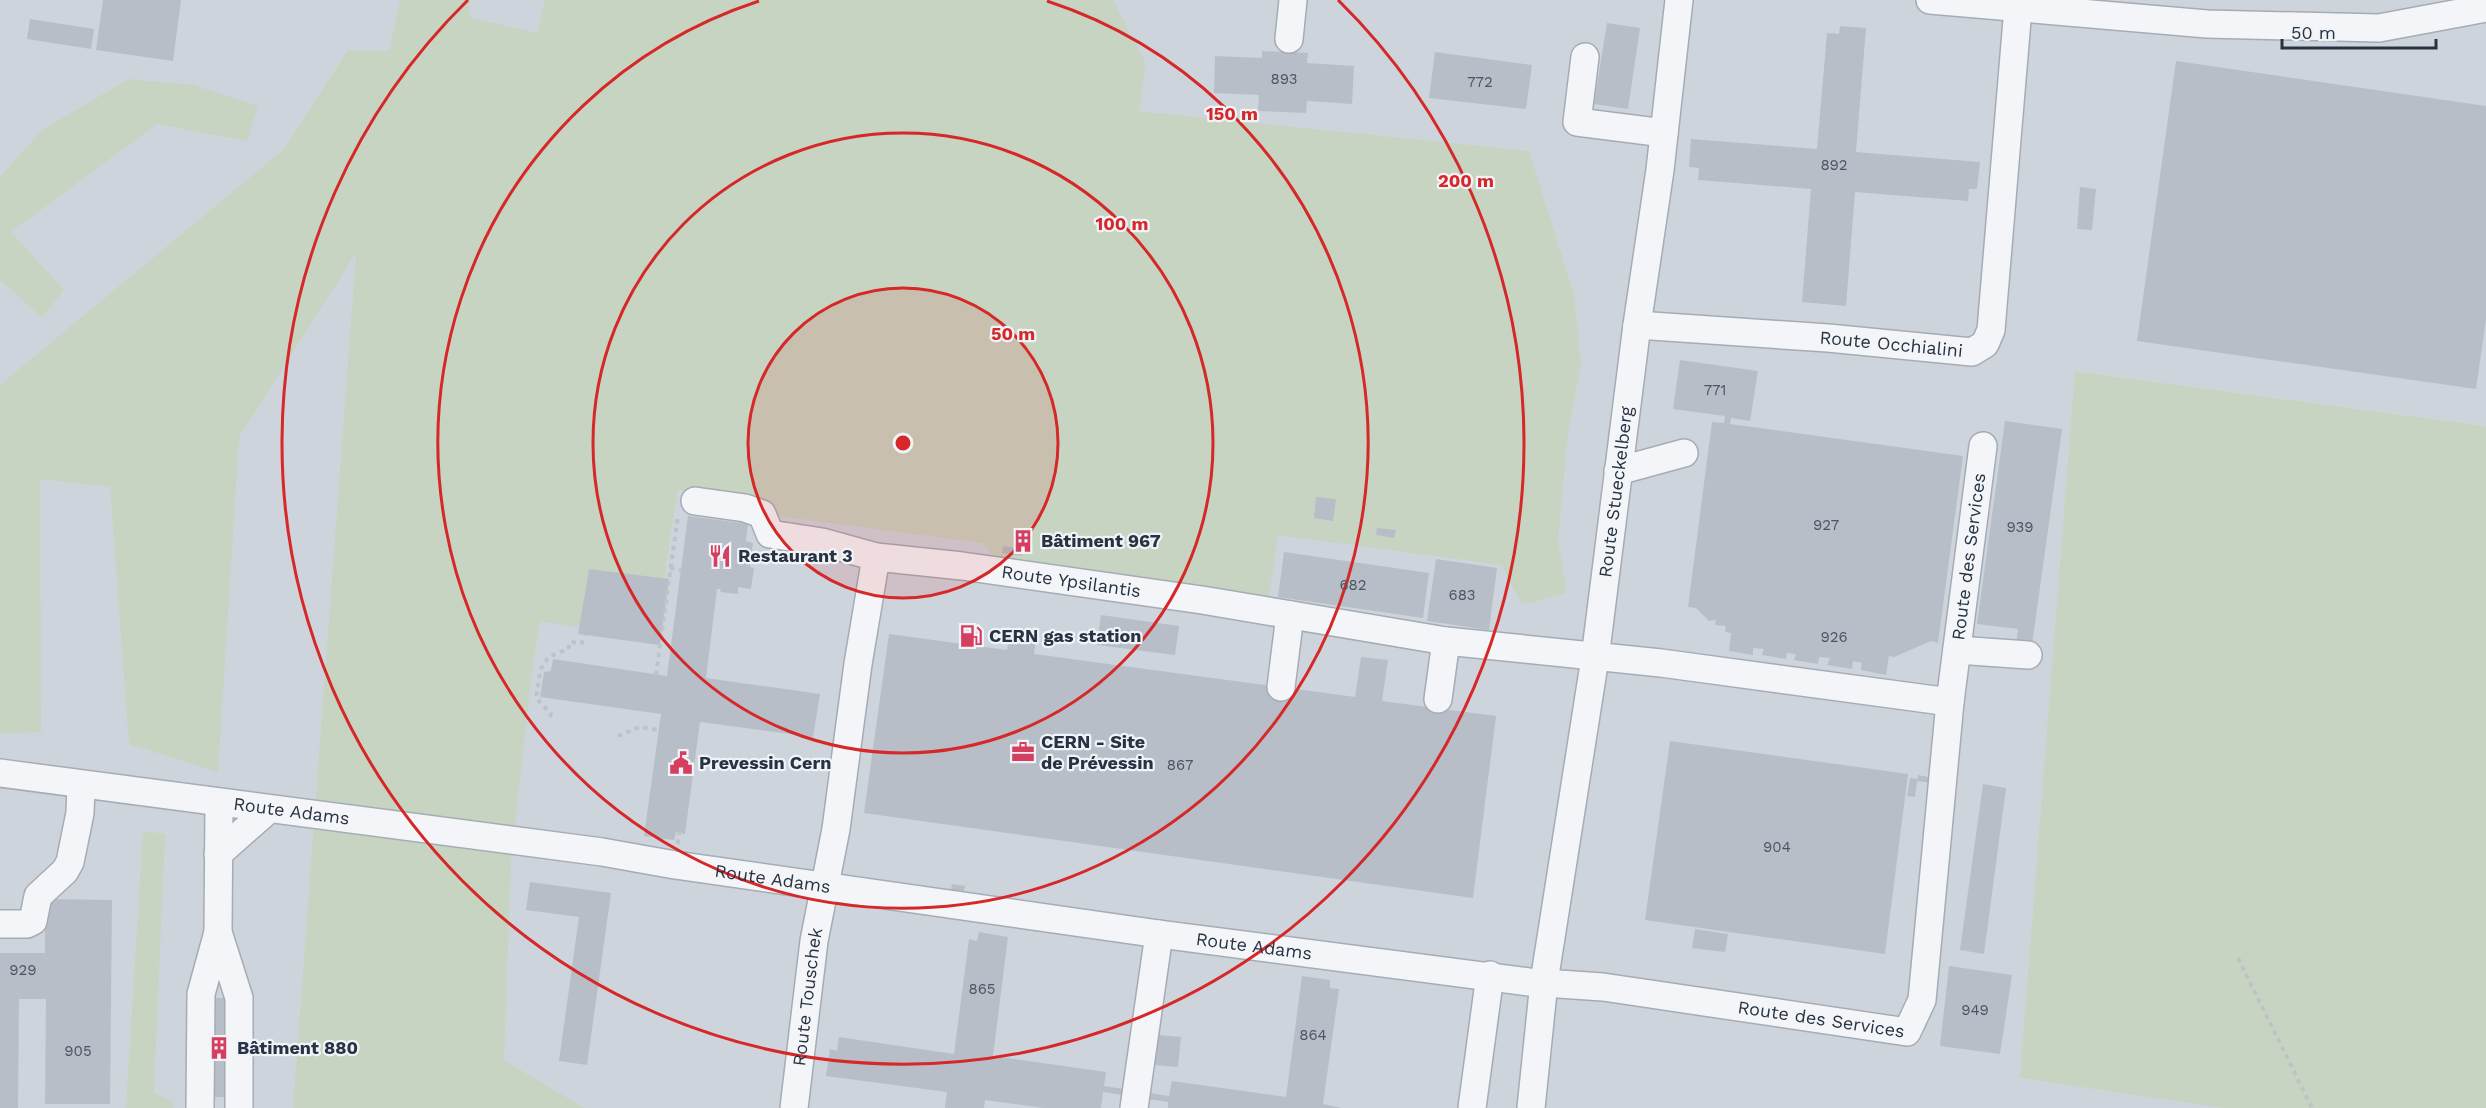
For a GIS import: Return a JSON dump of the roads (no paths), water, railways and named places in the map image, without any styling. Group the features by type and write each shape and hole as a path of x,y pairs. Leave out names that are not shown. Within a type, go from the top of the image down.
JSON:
{"street":[{"path":"1289,39 1293,0"},
{"name":"Route Stueckelberg","path":"1531,1108 1544,982 1595,658 1664,133 1679,0"},
{"path":"1930,0 2018,8 2208,12 2379,28 2486,8"},
{"name":"Route Occhialini","path":"1637,325 1828,338 1972,352 1985,344 1991,330 2018,8"},
{"path":"1585,57 1577,122 1664,133"},
{"name":"Route des Services","path":"1544,982 1603,987 1907,1032 1922,1000 1950,702 1983,446"},
{"path":"1618,471 1684,453"},
{"name":"Route Ypsilantis","path":"695,501 745,508 762,514 770,534 822,542 876,557 985,569 1446,641 1595,658"},
{"path":"824,885 836,829 858,664 876,557"},
{"path":"1281,687 1290,615"},
{"path":"1438,699 1446,641"},
{"path":"1957,650 2028,655"},
{"path":"1595,658 1661,663 1950,702"},
{"name":"Route Adams","path":"0,773 268,810 356,819 536,845 602,852 675,865 1159,934 1544,982"},
{"path":"0,924 27,924 33,921 38,896 65,871 70,862 80,813 81,785"},
{"path":"200,1108 201,994 218,932 219,803"},
{"path":"218,854 268,810"},
{"name":"Route Touschek","path":"794,1108 814,941 824,885"},
{"path":"218,932 239,998 239,1108"},
{"path":"1134,1108 1159,934"},
{"path":"1472,1108 1490,975"}],"place":[{"name":"Bâtiment 967","path":"1023,541"},
{"name":"Restaurant 3","path":"720,556"},
{"name":"CERN gas station","path":"971,636"},
{"name":"CERN - Site de Prévessin","path":"1023,752"},
{"name":"Prevessin Cern","path":"681,763"},
{"name":"Bâtiment 880","path":"219,1048"}]}
